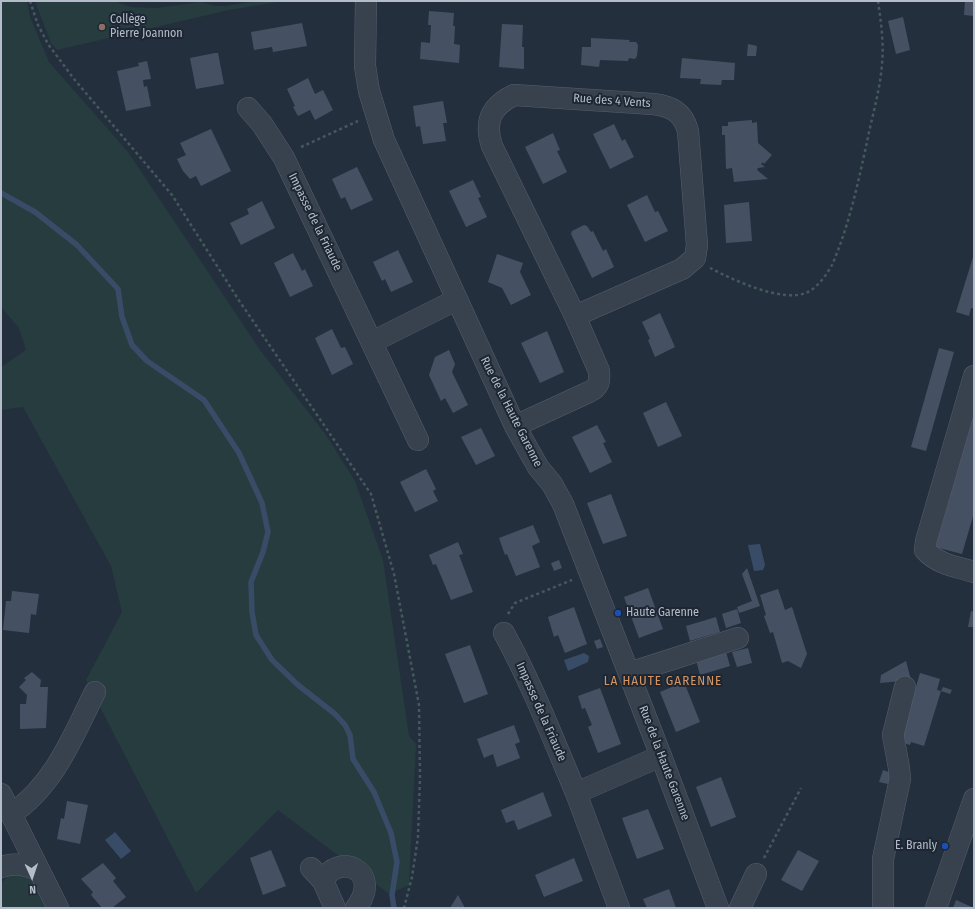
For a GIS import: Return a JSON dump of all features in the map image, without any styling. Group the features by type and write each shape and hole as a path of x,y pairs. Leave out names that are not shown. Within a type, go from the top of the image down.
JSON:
{"street":[{"name":"Rue de la Haute Garenne","path":"366,1 365,66 375,114 396,167 515,426 538,467 552,484 563,504 662,756 718,908"},
{"name":"Rue des 4 Vents","path":"515,426 590,392 599,384 599,371 575,316 489,136 491,114 497,105 514,95 524,95 654,104 673,109 680,114 685,121 688,131 697,245 695,258"},
{"name":"Impasse de la Friaude","path":"248,108 262,124 282,155 418,440"},
{"path":"575,316 682,269 695,258"},
{"path":"372,342 456,300"},
{"path":"974,376 928,533 925,550 930,556 939,561 974,572"},
{"name":"Impasse de la Friaude","path":"504,633 522,666 537,699 576,793 619,908"},
{"path":"629,673 738,638"},
{"path":"883,908 883,859 900,780 893,735 905,687"},
{"path":"11,814 29,801 52,773 95,692"},
{"path":"576,793 662,756"},
{"path":"1,794 58,908"},
{"path":"936,908 969,834 974,799"},
{"path":"1,867 20,864 40,871"},
{"path":"335,908 317,874 340,867 350,867 359,871 364,878 366,888 363,898 356,908"},
{"path":"740,908 756,874"}],"path":[{"path":"30,1 38,25 48,44 74,78 172,195 238,299 370,494 394,574 419,705 420,777 418,838 412,877 404,908"},
{"path":"695,258 718,272 777,294 792,296 808,292 818,285 831,266 841,241 856,191 880,83 884,38 878,1"},
{"path":"282,155 375,114"},
{"path":"504,633 510,609 515,603 589,573"},
{"path":"756,874 801,788"}],"green space":[{"path":"1,1 27,1 30,17 49,62 128,152 260,350 326,435 355,481 383,560 409,736 416,744 409,885 389,894 278,810 196,893 86,680 122,612 111,566 23,407 1,410 1,367 26,350 19,328 1,307"},
{"name":"Collège Pierre Joannon","path":"35,1 114,1 131,7 157,8 201,2 215,6 226,6 256,1 283,1 229,10 57,50 51,43"},
{"path":"16,874 34,881 48,908 1,908 1,883 8,876"}],"water":[{"path":"760,544 765,565 763,570 754,571 748,545"},
{"path":"584,653 589,656 588,662 568,671 564,660"},
{"path":"115,832 131,851 121,859 105,840"}],"building":[{"path":"965,1 974,1 974,16 964,15"},
{"path":"429,11 454,13 454,44 460,45 459,63 420,59 421,42 430,43 431,25 428,25"},
{"path":"903,17 910,50 896,54 888,21"},
{"path":"302,23 307,46 273,52 272,47 254,50 251,32"},
{"path":"502,24 523,25 522,47 524,47 524,69 499,67"},
{"path":"591,38 630,40 629,42 636,42 638,45 637,56 635,59 629,58 628,61 600,60 599,67 581,65 582,47 591,47"},
{"path":"748,44 757,46 756,56 747,56"},
{"path":"218,53 224,84 196,89 190,58"},
{"path":"682,58 735,63 734,80 722,80 721,85 700,84 701,79 680,78"},
{"path":"147,61 151,79 143,80 144,87 147,86 151,106 126,111 117,71 139,66 138,63"},
{"path":"308,78 315,94 323,90 333,110 315,120 310,110 298,116 293,107 295,106 287,89"},
{"path":"443,101 447,123 443,123 446,141 423,144 420,126 416,127 413,106"},
{"path":"752,120 752,123 757,122 758,143 772,155 764,164 763,162 761,164 765,167 758,168 757,170 768,179 734,182 732,168 726,169 725,135 722,135 722,126 728,126 728,122"},
{"path":"614,124 622,141 625,139 634,157 610,169 593,134"},
{"path":"211,129 231,171 201,186 196,176 190,179 183,171 177,159 186,155 180,143"},
{"path":"553,133 560,150 557,151 567,172 543,184 525,147"},
{"path":"357,167 373,200 351,210 345,197 341,199 332,179"},
{"path":"473,180 481,197 478,198 487,217 466,227 449,191"},
{"path":"647,195 655,212 658,211 668,231 645,242 627,205"},
{"path":"262,201 275,228 241,245 230,223 249,214 247,209"},
{"path":"749,202 752,241 726,243 724,205"},
{"path":"584,225 587,226 591,232 593,231 603,251 606,249 614,267 592,278 571,234 572,231"},
{"path":"398,250 413,282 391,292 385,279 382,281 373,262"},
{"path":"293,253 302,271 305,269 313,286 290,297 274,263"},
{"path":"497,254 523,263 520,272 531,295 511,305 502,288 488,282"},
{"path":"974,254 974,309 971,308 969,316 956,312"},
{"path":"660,313 675,347 655,357 648,340 650,339 642,322"},
{"path":"332,329 341,348 345,347 353,364 332,375 315,338"},
{"path":"547,331 564,372 540,383 521,343"},
{"path":"939,348 954,352 926,451 911,447"},
{"path":"449,350 455,364 452,372 468,405 453,413 445,398 441,401 429,375 435,357"},
{"path":"666,402 682,436 658,447 643,413"},
{"path":"974,412 974,513 962,554 935,547"},
{"path":"597,425 606,442 603,443 612,462 590,473 572,437"},
{"path":"481,428 495,456 476,465 461,437"},
{"path":"426,469 436,489 433,491 438,501 415,512 400,482"},
{"path":"611,494 627,536 603,544 587,503"},
{"path":"533,525 540,542 532,546 540,567 516,576 507,554 505,555 499,538"},
{"path":"458,542 463,554 459,555 473,592 451,600 436,564 433,565 429,555"},
{"path":"559,560 562,568 554,571 551,563"},
{"path":"747,568 760,606 739,613 737,607 752,601 742,574"},
{"path":"648,588 663,629 639,638 624,597"},
{"path":"778,589 785,610 792,607 807,654 801,668 788,661 782,663 773,632 770,633 764,616 766,615 760,595"},
{"path":"12,591 39,594 36,615 31,614 29,633 3,630 6,601 11,601"},
{"path":"574,607 587,644 565,653 558,635 554,637 548,617"},
{"path":"737,609 741,623 726,628 722,614"},
{"path":"971,611 974,612 974,627 968,627"},
{"path":"716,617 720,632 690,641 686,626"},
{"path":"600,639 603,647 597,649 594,641"},
{"path":"470,645 488,694 464,703 445,654"},
{"path":"748,648 752,663 737,667 732,652"},
{"path":"726,652 730,666 700,675 696,660"},
{"path":"906,661 911,680 880,683 881,675"},
{"path":"32,672 41,680 40,687 48,687 46,728 20,729 20,704 26,704 27,695 19,687 26,680 24,678"},
{"path":"920,673 940,679 937,690 941,691 924,746 911,742 910,745 900,742"},
{"path":"684,682 700,722 676,732 660,692"},
{"path":"943,687 952,690 950,694 941,691"},
{"path":"600,688 621,744 598,753 588,727 592,725 585,708 582,709 578,696"},
{"path":"514,725 520,742 515,744 520,758 497,767 493,754 484,758 477,739"},
{"path":"883,770 891,773 888,784 879,782"},
{"path":"721,777 736,817 711,827 696,787"},
{"path":"543,792 552,816 518,830 514,820 506,823 501,810"},
{"path":"67,801 88,805 80,844 57,839 61,818 64,819"},
{"path":"648,809 664,849 637,859 622,818"},
{"path":"271,850 286,886 263,895 250,858"},
{"path":"798,850 819,861 802,891 781,880"},
{"path":"574,858 583,881 544,897 535,875"},
{"path":"103,863 116,878 113,881 126,897 112,908 102,908 91,895 93,892 81,879"},
{"path":"669,889 676,908 647,908 643,899"},
{"path":"458,895 465,908 450,908"},
{"path":"956,900 974,908 953,908"}],"waterway":[{"path":"1,193 35,212 77,245 118,289 122,317 132,345 147,361 204,400 239,453 262,503 268,532 263,552 251,582 252,612 256,635 272,660 298,685 335,714 345,725 350,735 353,759 374,792 391,833 397,862 392,895 394,908"}],"place":[{"name":"Collège Pierre Joannon","path":"102,27"},
{"name":"Haute Garenne","path":"618,613"},
{"name":"E. Branly","path":"945,846"}],"district":[{"name":"LA HAUTE GARENNE","path":"663,681"}]}
